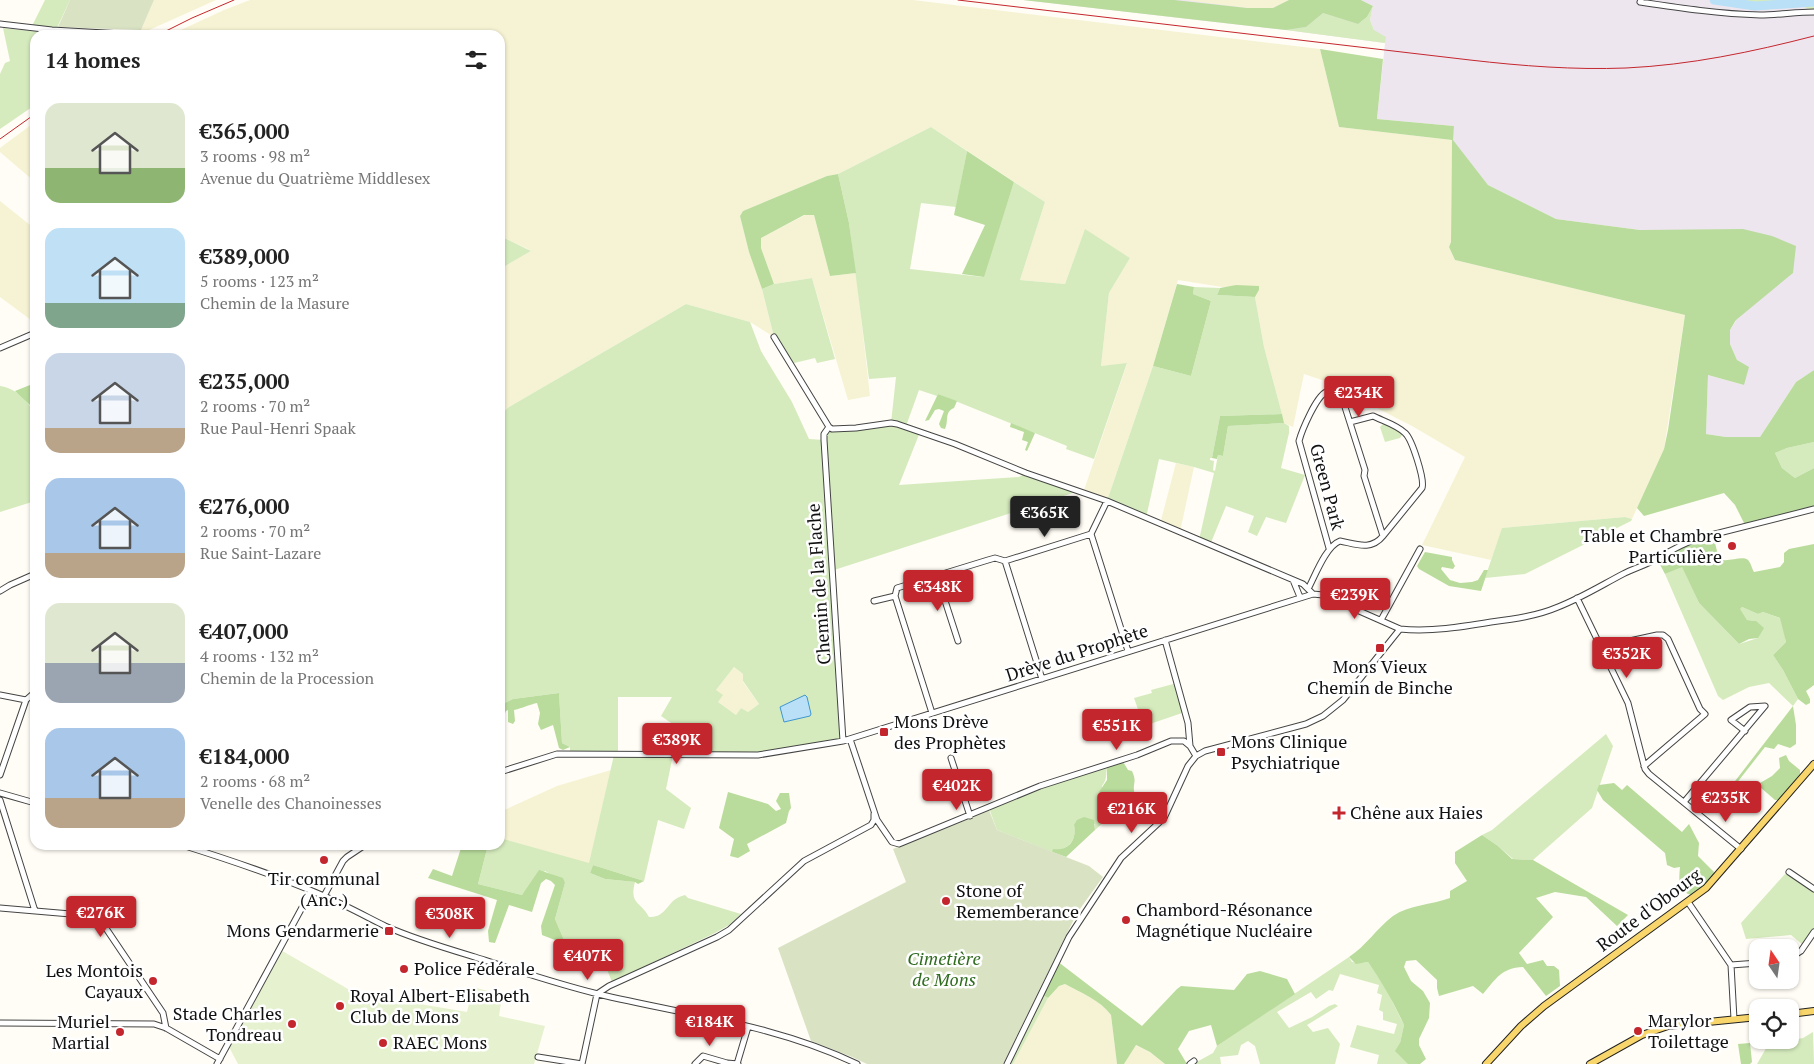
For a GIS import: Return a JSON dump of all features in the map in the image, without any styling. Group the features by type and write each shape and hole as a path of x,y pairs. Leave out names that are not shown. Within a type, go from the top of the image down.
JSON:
{"main road":[{"name":"Route d'Obourg","path":"1486,1064 1521,1026 1544,1006 1688,902 1711,883 1814,764"},
{"path":"1799,1013 1814,1011"},
{"path":"1590,1064 1635,1039 1659,1029 1676,1025 1749,1018"}],"street":[{"path":"1641,0 1640,2 1726,13 1778,14 1814,12"},
{"path":"0,24 52,30"},
{"path":"0,348 30,335"},
{"path":"774,337 832,429 892,423 955,444 1026,474 1107,501 1293,580 1313,594 1324,595 1400,629 1444,630 1521,618 1552,610 1666,552 1690,542 1814,510"},
{"name":"Green Park","path":"1330,548 1299,441 1318,402 1323,393 1326,392 1341,401 1350,422 1364,468 1364,476 1383,536"},
{"name":"Green Park","path":"1308,589 1330,548 1340,540 1368,546 1372,545 1383,536 1424,485 1410,440 1404,432 1373,416 1350,422"},
{"name":"Chemin de la Flache","path":"829,427 824,434 824,440 843,741"},
{"path":"1107,501 1091,534 1128,651"},
{"path":"932,713 895,596 897,588 995,558 1005,562 1091,534"},
{"path":"1381,620 1420,549"},
{"path":"1005,562 1042,679"},
{"path":"0,591 10,584 30,576"},
{"path":"937,576 958,641"},
{"path":"1293,580 1300,597"},
{"name":"Drève du Prophète","path":"505,770 557,754 758,755 843,741 1313,594"},
{"path":"874,601 895,596"},
{"path":"1578,598 1630,708 1644,766 1649,774 1741,849"},
{"path":"1007,1064 1063,948 1086,908 1121,858 1164,818 1188,766 1196,756 1205,751 1306,724 1323,716 1343,700 1400,629"},
{"path":"1602,647 1664,635 1668,639 1700,709 1705,714 1644,766"},
{"path":"1165,640 1188,723 1190,746"},
{"path":"0,695 26,700"},
{"path":"0,774 26,700 30,696"},
{"path":"1684,802 1755,718 1765,706 1750,707 1731,720 1744,731"},
{"path":"850,739 877,820 892,842 899,844 1040,786 1137,755 1171,741 1184,741 1190,746 1196,756"},
{"path":"951,758 970,816"},
{"path":"0,794 30,803"},
{"path":"0,800 35,911"},
{"path":"538,1057 582,1064 597,994 609,986 729,930 804,861 871,825 874,820 874,811"},
{"path":"198,850 243,864 324,896 385,926 413,937 597,994 692,1013 810,1044 857,1064"},
{"path":"324,896 343,861 358,850"},
{"path":"1789,872 1814,889"},
{"path":"0,1023 154,1024 166,1028 219,1061 311,892"},
{"path":"1688,902 1732,965 1734,1019"},
{"path":"0,908 99,918 163,1012 166,1028"},
{"path":"1799,952 1814,932"},
{"path":"1732,965 1749,964"},
{"path":"695,1064 702,1056 738,1064 748,1027"}],"shaded area":[{"path":"154,0 216,0 149,30 141,30"},
{"path":"250,0 913,0 1320,49 1339,127 1452,140 1451,242 1449,247 1455,260 1685,315 1664,449 1632,519 1625,517 1503,528 1491,560 1422,545 1465,457 1412,426 1322,380 1304,374 1293,427 1284,423 1264,347 1255,297 1259,286 1222,287 1178,280 1153,366 1107,501 1083,493 1127,364 1101,366 1109,293 1130,258 1085,230 1065,284 1020,280 1045,202 931,127 838,174 827,176 743,211 740,216 774,337 750,322 686,304 505,411 505,266 531,251 505,238 505,30 181,30"},
{"path":"1023,0 1327,0 1374,30 1370,20 1373,6 1361,0 1814,0 1814,370 1796,382 1760,437 1726,437 1706,434 1708,375 1744,385 1730,344 1730,330 1736,321 1640,230 1556,219 1488,185 1452,140 1454,126 1377,119 1385,43"},
{"path":"1185,0 1289,0 1273,8 1247,8"},
{"path":"30,126 30,178 0,152 0,148"},
{"path":"0,201 30,225 30,319 0,297"},
{"path":"805,215 814,215 830,276 856,273 870,396 848,400 812,278 774,284 761,248 761,238"},
{"path":"1176,463 1194,467 1180,532 1160,524"},
{"path":"734,667 743,674 743,682 759,704 748,712 741,708 736,715 718,702 716,690"},
{"path":"611,770 589,864 505,839 505,810 557,786"},
{"path":"1065,984 1095,1000 1111,1015 1117,1064 1013,1064 1048,998 1059,986"},
{"path":"1135,1045 1150,1052 1165,1064 1124,1064"}],"green space":[{"path":"45,0 70,0 56,30 31,28"},
{"path":"70,0 154,0 141,30 58,27"},
{"path":"1023,0 1174,0 1247,8 1273,8 1289,0 1361,0 1373,6 1367,17 1358,24 1323,13 1306,27 1286,30"},
{"path":"1724,0 1814,0 1814,16 1804,6 1759,10 1723,4"},
{"path":"1373,6 1370,20 1374,30 1386,37 1385,43 1286,30 1306,27 1323,13 1358,24 1367,17"},
{"path":"3,28 30,31 30,108 0,129 0,74 5,63 10,61"},
{"path":"1320,49 1383,59 1377,119 1454,126 1453,140 1488,185 1556,219 1640,230 1743,229 1772,236 1796,246 1793,273 1736,320 1730,330 1730,344 1737,360 1749,367 1744,385 1708,375 1706,434 1726,437 1760,437 1796,382 1814,370 1814,442 1787,448 1775,453 1782,468 1795,478 1814,468 1814,509 1746,527 1735,505 1724,493 1644,516 1637,508 1664,449 1685,315 1455,260 1449,247 1451,242 1452,140 1339,127"},
{"path":"931,127 967,151 956,207 921,203 910,269 983,277 1014,182 1045,202 1020,280 1065,284 1085,229 1130,258 1109,293 1101,366 1127,363 1094,459 1066,449 1067,446 938,394 937,396 919,390 906,426 920,432 899,485 1019,477 1026,473 1079,491 831,571 843,741 758,755 673,755 666,789 691,808 684,829 658,820 644,881 593,865 590,873 605,879 635,882 635,899 649,917 658,916 674,900 685,895 688,898 741,914 729,925 715,933 612,982 600,952 564,940 555,919 565,883 545,871 522,895 478,884 487,850 505,850 505,839 589,863 614,755 570,754 570,747 562,743 559,693 513,699 505,703 505,411 686,304 750,322 761,351 792,402 809,439 824,440 829,427 833,429 891,423 896,377 869,379 849,223 838,174","holes":["734,667 743,674 743,681 759,704 748,712 741,708 736,715 718,702 723,695 716,690","618,697 672,697 661,716 680,729 664,755 618,755"]},
{"path":"967,151 1014,182 984,277 962,274 985,225 954,215"},
{"path":"838,174 849,223 856,273 830,276 814,215 804,215 761,238 761,248 774,284 762,289 749,252 740,216 743,211 827,176"},
{"path":"505,238 531,251 505,266"},
{"path":"812,278 835,359 817,363 815,358 790,364 774,337 762,289 774,284"},
{"path":"1177,284 1194,287 1193,294 1211,301 1191,376 1153,366"},
{"path":"1236,285 1259,286 1259,290 1255,297 1217,295 1220,288"},
{"path":"1194,287 1220,288 1217,295 1255,297 1264,347 1282,414 1220,416 1212,458 1210,458 1210,460 1214,461 1213,470 1215,471 1218,455 1223,456 1228,426 1284,423 1289,426 1289,433 1281,468 1305,475 1286,523 1266,517 1257,536 1248,532 1254,516 1226,506 1210,545 1199,540 1214,473 1159,459 1146,518 1107,501 1153,366 1191,376 1211,301 1193,294"},
{"path":"30,385 30,405 15,391"},
{"path":"0,386 16,392 30,406 30,503 0,512"},
{"path":"938,394 957,401 954,408 948,414 945,429 941,428 939,424 944,411 939,409 935,410 929,420 925,421"},
{"path":"1282,414 1284,423 1228,426 1223,456 1218,455 1217,459 1212,458 1220,416"},
{"path":"1385,422 1404,432 1400,438 1385,442 1380,427"},
{"path":"1011,423 1035,433 1027,451 1025,450 1028,442 1022,440 1024,432 1010,427"},
{"path":"1814,442 1814,468 1795,478 1782,468 1775,453 1787,448"},
{"path":"1625,517 1632,519 1525,574 1485,578 1502,528"},
{"path":"1711,535 1714,539 1719,559 1746,559 1749,561 1754,572 1780,567 1784,562 1784,553 1789,549 1814,544 1814,685 1806,691 1810,703 1806,705 1798,699 1773,655 1786,642 1780,618 1763,612 1758,614 1742,607 1740,609 1747,620 1756,621 1764,628 1758,638 1749,639 1739,644 1699,603 1682,567 1665,574 1657,559 1666,552"},
{"path":"1425,552 1452,557 1455,566 1453,569 1442,567 1441,569 1450,580 1460,583 1478,580 1484,570 1488,570 1481,591 1449,586 1419,569 1417,566"},
{"path":"1682,566 1699,603 1739,644 1758,638 1756,621 1747,620 1739,609 1742,607 1758,614 1763,612 1782,619 1786,642 1773,655 1798,699 1793,706 1769,683 1749,687 1723,700 1718,696 1665,574"},
{"path":"1177,683 1185,712 1144,726 1134,698 1152,693 1151,690"},
{"path":"559,693 562,743 570,747 563,750 559,748 553,725 541,730 538,724 540,713 537,703 514,710 515,721 513,724 508,722 508,710 505,713 505,703 513,699"},
{"path":"1793,706 1796,744 1790,748 1778,744 1774,749 1765,747 1725,798 1730,803 1730,808 1722,813 1715,807"},
{"path":"1606,734 1613,746 1592,808 1533,860 1513,859 1482,835 1492,830"},
{"path":"1786,755 1789,761 1800,770 1800,774 1779,800 1775,800 1760,787 1760,783 1772,776 1780,768 1779,758"},
{"path":"1122,760 1128,770 1132,771 1136,794 1147,802 1165,808 1154,822 1125,797 1117,794 1109,807 1103,806 1099,792 1107,780 1107,768 1109,764"},
{"path":"1109,764 1102,786 1102,803 1105,807 1109,807 1104,822 1095,830 1095,824 1074,825 1073,840 1068,846 1052,852 997,830 989,808"},
{"path":"1614,783 1622,790 1627,785 1682,832 1689,824 1699,843 1698,856 1714,872 1705,885 1691,895 1683,891 1679,876 1680,867 1674,868 1667,865 1665,853 1603,800 1597,790 1599,785"},
{"path":"728,792 768,804 776,811 781,809 776,801 780,793 789,793 791,808 786,823 747,844 750,851 738,858 730,856 734,839 719,828"},
{"name":"Cimetière de Mons","path":"989,810 997,830 1089,866 1103,877 1077,913 1003,1064 867,1064 811,1041 778,948 906,882 893,849"},
{"path":"1084,817 1094,820 1095,830 1066,857 1052,852 1053,849 1063,848 1071,843 1075,830 1074,825 1077,820"},
{"path":"1482,835 1512,859 1533,860 1628,915 1617,926 1586,897 1555,892 1536,898 1553,917 1519,953 1527,964 1543,960 1547,966 1554,966 1559,970 1560,986 1546,996 1523,967 1504,972 1483,994 1473,986 1439,996 1437,980 1416,960 1406,961 1404,967 1411,981 1423,991 1430,1003 1429,1018 1419,1039 1419,1045 1426,1059 1420,1064 1408,1064 1395,1051 1400,1043 1404,1025 1392,1001 1368,962 1356,964 1349,957 1399,912 1450,898 1450,891 1467,881 1455,863 1455,852"},
{"path":"460,850 487,850 478,884 522,895 539,870 563,878 565,883 555,919 564,940 560,942 542,935 541,926 555,885 551,881 546,879 541,883 532,912 509,905 495,943 489,942 488,931 497,900 428,878 433,869 452,876"},
{"path":"593,865 644,881 638,884 635,882 605,879 590,873"},
{"path":"1789,872 1814,889 1814,932 1804,946 1799,942 1799,939 1791,935 1746,939 1741,923 1785,874 1787,875"},
{"name":"Royal Albert-Elisabeth Club de Mons","path":"279,949 355,993 467,1012 473,987 499,994 502,997 499,1016 545,1026 534,1064 238,1064 228,1045"},
{"path":"1349,957 1352,962 1368,962 1383,983 1404,1025 1400,1043 1408,1064 1377,1064 1379,1055 1350,1047 1357,1025 1394,1034 1397,1024 1383,1020 1383,1012 1379,1010 1382,995 1377,993 1379,985 1340,974 1333,991 1329,990 1316,999 1311,992 1277,1012 1289,1028 1329,1006 1335,1004 1338,1006 1307,1025 1313,1032 1328,1028 1340,1044 1335,1064 1260,1064 1255,1046 1248,1041 1241,1045 1238,1055 1220,1057 1221,1064 1193,1064 1213,1053 1217,1046"},
{"path":"1057,961 1142,1026 1181,986 1234,990 1247,974 1260,971 1287,979 1295,994 1217,1046 1211,1025 1189,1031 1178,1049 1187,1064 1165,1064 1150,1052 1136,1045 1124,1064 1117,1064 1111,1015 1107,1010 1090,997 1065,984 1059,986 1048,998 1041,994"},
{"path":"1041,994 1048,998 1013,1064 1007,1064"},
{"path":"1813,1032 1814,1064 1757,1064 1766,1049 1799,1049 1799,1039"},
{"path":"1749,1043 1752,1062 1750,1064 1741,1064 1738,1044"}],"water":[{"path":"805,695 810,716 784,722 780,707"}],"waterway":[{"path":"1714,0 1755,6 1814,2"}],"railway":[{"path":"168,30 234,0"},
{"path":"958,0 1470,60 1568,68 1626,68 1674,64 1744,52 1814,36"},
{"path":"0,139 30,118"}],"place":[{"name":"Table et Chambre Particulière","path":"1732,546"},
{"name":"Mons Vieux Chemin de Binche","path":"1380,648"},
{"name":"Mons Drève des Prophètes","path":"884,732"},
{"name":"Mons Clinique Psychiatrique","path":"1221,752"},
{"name":"Chêne aux Haies","path":"1339,813"},
{"name":"Tir communal (Anc.)","path":"324,860"},
{"name":"Stone of Rememberance","path":"946,901"},
{"name":"Chambord-Résonance Magnétique Nucléaire","path":"1126,920"},
{"name":"Mons Gendarmerie","path":"389,931"},
{"name":"Police Fédérale","path":"404,969"},
{"name":"Les Montois Cayaux","path":"153,981"},
{"name":"Royal Albert-Elisabeth Club de Mons","path":"340,1006"},
{"name":"Stade Charles Tondreau","path":"292,1024"},
{"name":"Marylor Toilettage","path":"1638,1031"},
{"name":"Muriel Martial","path":"120,1032"},
{"name":"RAEC Mons","path":"383,1043"}]}
